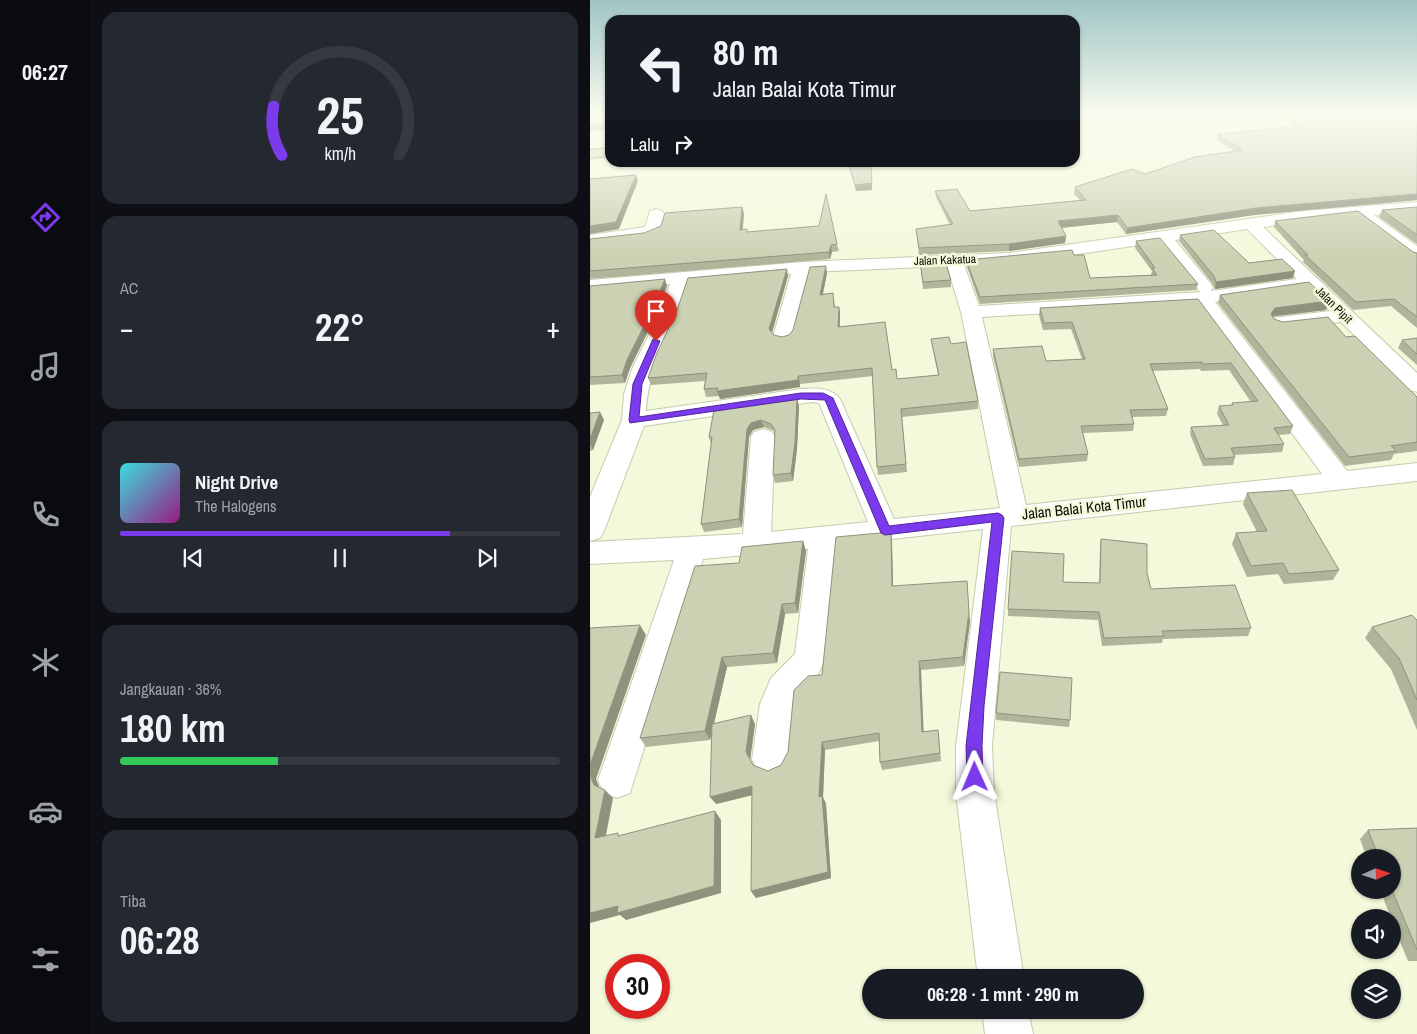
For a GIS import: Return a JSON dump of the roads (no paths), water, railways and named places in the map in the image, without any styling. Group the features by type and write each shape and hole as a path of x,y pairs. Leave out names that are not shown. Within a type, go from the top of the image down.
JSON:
{"street":[{"name":"Jalan Kakatua","path":"590,286 802,267 1045,254 1303,216 1417,207"},
{"path":"1360,212 1417,254"},
{"path":"590,240 646,233 652,230 656,214"},
{"name":"Jalan Pipit","path":"1251,224 1417,385"},
{"path":"1164,236 1203,293 1341,481"},
{"path":"954,260 970,312 1007,517 974,746 975,793 1000,969"},
{"path":"783,337 802,267"},
{"path":"590,531 634,420 635,400 640,376 669,314 682,277"},
{"path":"970,312 1203,293 1310,282"},
{"path":"1280,322 1344,316"},
{"path":"634,420 801,396 823,396 829,398 885,530"},
{"path":"756,544 763,437"},
{"name":"Jalan Balai Kota Timur","path":"590,553 756,544 1417,472"},
{"path":"771,759 778,700 786,685 805,669 811,656 824,537"},
{"path":"617,780 707,548"},
{"path":"1006,1019 1008,1034"}]}
